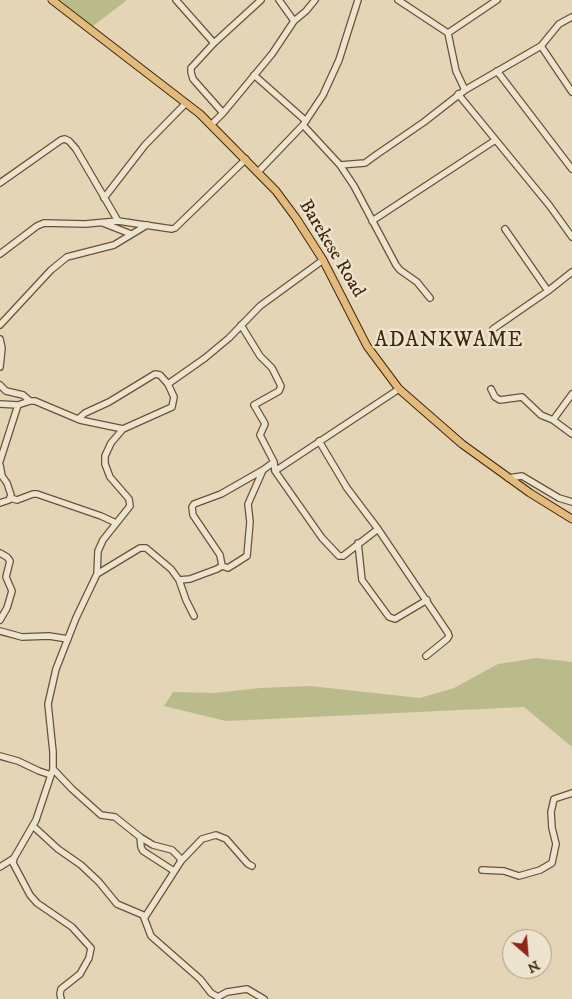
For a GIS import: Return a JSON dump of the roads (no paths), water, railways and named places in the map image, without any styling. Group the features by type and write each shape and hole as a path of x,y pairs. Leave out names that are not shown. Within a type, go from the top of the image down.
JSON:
{"main road":[{"name":"Barekese Road","path":"52,0 212,124 276,191 323,260 367,346 399,389 462,444 508,478 572,519"}],"street":[{"path":"176,0 214,42"},
{"path":"223,113 194,79 191,68 214,42 261,0"},
{"path":"279,0 294,21"},
{"path":"212,124 272,54 294,21 315,0"},
{"path":"258,172 304,123 332,78 353,20 358,0"},
{"path":"398,0 448,33 456,71 465,90"},
{"path":"448,33 498,0"},
{"path":"340,165 364,163 424,122 458,94 540,46 559,24 572,17"},
{"path":"540,46 572,92"},
{"path":"497,71 572,169"},
{"path":"254,75 304,123 340,165 400,270 417,282 430,298"},
{"path":"458,94 494,141 549,205 572,237"},
{"path":"104,198 145,145 186,103"},
{"path":"0,183 60,140 65,139 76,149 118,221"},
{"path":"372,221 494,141"},
{"path":"0,254 37,226 44,223 69,224 118,221 175,228 246,159"},
{"path":"102,223 131,234"},
{"path":"0,325 51,270 67,257 114,244 148,225"},
{"path":"505,229 548,291"},
{"path":"168,384 204,358 260,306 323,260"},
{"path":"493,328 548,291 572,272"},
{"path":"241,325 260,356 272,368 281,386 279,391 254,405 265,424 260,435 274,462 276,470 322,538 339,556 343,556 378,529"},
{"path":"0,339 2,348 0,366"},
{"path":"61,999 62,989 80,974 91,948 72,927 37,903 30,895 13,864 14,858 33,826 52,772 53,752 47,713 56,669 98,574 98,551 103,540 128,510 130,502 110,477 104,460 111,444 122,429 172,407 174,397 168,384 160,375 154,374 109,402 85,413 78,419"},
{"path":"0,385 6,390 23,395 30,401 50,406 61,413 122,429"},
{"path":"276,470 399,389"},
{"path":"491,389 495,397 500,400 518,396 522,397 541,415 572,434"},
{"path":"552,420 572,394"},
{"path":"0,404 18,405 30,401"},
{"path":"0,503 6,502 10,498 11,492 2,476 0,463 18,405"},
{"path":"319,441 347,488 378,529 449,635 447,639 426,656"},
{"path":"222,566 220,555 193,515 192,507 221,494 274,462"},
{"path":"179,580 190,579 222,566 228,568 247,556 250,522 248,504 263,470"},
{"path":"508,478 522,476 560,498 572,502"},
{"path":"10,498 17,500 37,494 116,523"},
{"path":"358,543 362,580 389,617 395,619 427,600"},
{"path":"98,574 140,548 146,548 166,564 179,580 194,616"},
{"path":"0,553 7,557 10,562 6,577 12,591 7,608 0,620"},
{"path":"0,631 22,637 49,636 68,639"},
{"path":"0,756 18,761 39,771 52,772 101,815 115,817 140,837 153,844 172,850 181,861"},
{"path":"482,870 504,871 519,876 540,870 552,863 556,844 551,820 554,799 572,793"},
{"path":"33,826 58,849 81,865 99,882 117,904 138,911 145,916 151,936 200,979 211,993 218,997 227,992 247,989 264,999"},
{"path":"145,916 181,861 202,839 216,835 226,839 252,866"},
{"path":"140,837 143,851 174,871"},
{"path":"0,866 14,858"}],"district":[{"name":"ADANKWAME","path":"449,342"}]}
